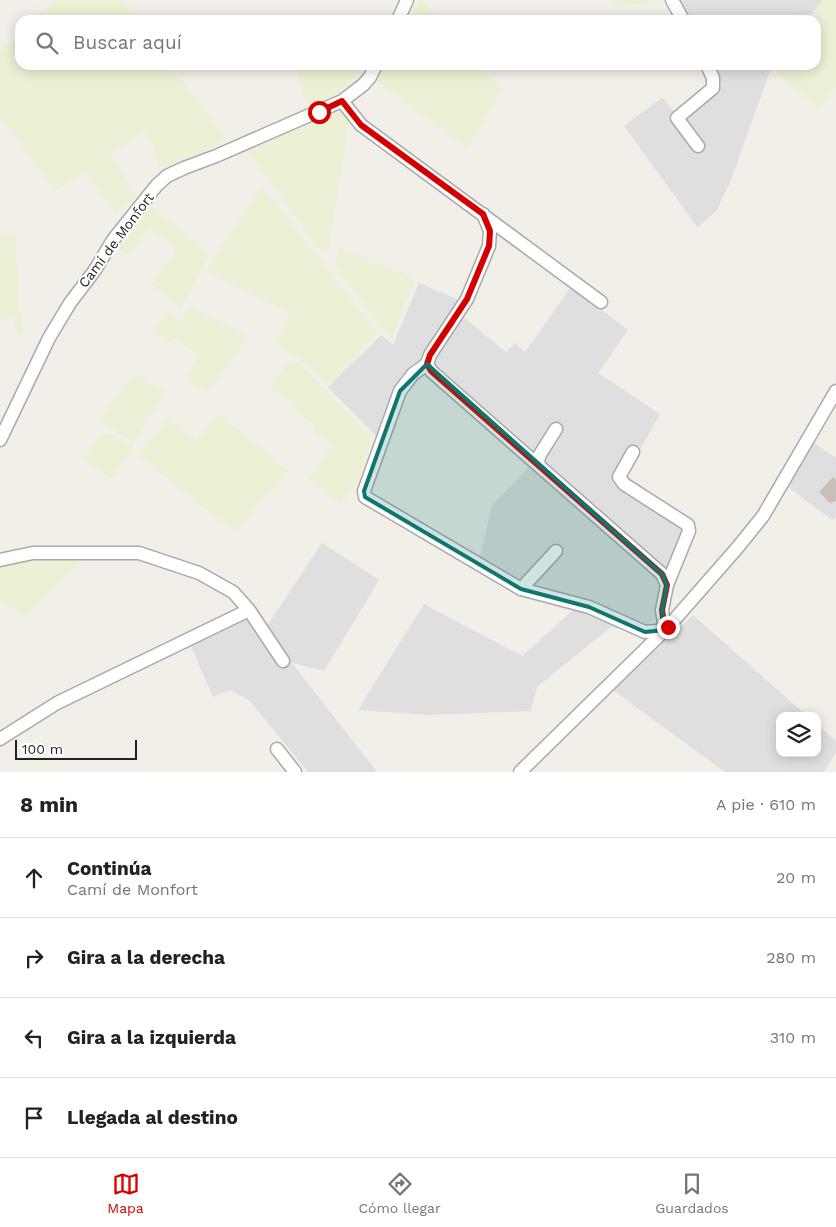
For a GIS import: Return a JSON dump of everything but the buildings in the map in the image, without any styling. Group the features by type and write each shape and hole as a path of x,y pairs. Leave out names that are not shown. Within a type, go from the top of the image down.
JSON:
{"street":[{"path":"400,15 407,0"},
{"path":"675,1 681,15"},
{"name":"Camí de Monfort","path":"0,440 49,338 70,303 113,240 157,185 167,176 184,168 342,101 363,85 374,70"},
{"path":"698,146 677,118 714,88 713,78 709,70"},
{"path":"342,101 361,125 601,302"},
{"path":"483,214 490,231 489,246 467,299 430,355 427,364 413,374 400,391 364,491 365,497 521,589 589,607 645,632 665,630"},
{"path":"427,364 431,371 662,574 667,585"},
{"path":"525,770 665,630 716,574 763,516 836,392"},
{"path":"538,465 539,456 556,429"},
{"path":"634,452 619,477 624,484 688,525 689,531 667,585 662,610 665,630"},
{"path":"521,589 556,551"},
{"path":"0,560 33,553 139,553 199,573 233,592 249,610 283,661"},
{"path":"0,739 57,702 249,610"},
{"path":"277,749 295,772"}],"highlighted area":[{"path":"427,364 662,574 667,585 662,610 665,630 645,632 589,607 521,589 365,497 364,491 400,391"}],"shaded area":[{"path":"673,0 823,0 811,15 681,15"},
{"path":"710,70 770,70 731,180 717,210 698,228 624,126 662,98 681,119 716,88"},
{"path":"419,283 461,301 463,317 506,352 515,343 525,352 571,287 628,330 598,373 660,414 626,475 694,523 669,606 639,634 611,627 537,687 531,711 429,715 358,710 424,604 522,656 581,603 529,589 479,560 492,506 530,466 417,363 399,381 376,436 328,387 381,335 393,345"},
{"path":"814,443 836,458 836,517 832,520 787,486"},
{"path":"322,543 379,580 324,671 292,663 377,772 308,772 250,701 230,690 213,697 190,644 248,619 261,635"},
{"path":"693,615 802,712 776,712 776,757 821,757 821,728 836,741 836,752 824,772 725,772 613,690"}],"green space":[{"path":"55,0 121,0 132,15 39,15"},
{"path":"420,0 422,0 436,15 412,15"},
{"path":"611,0 667,0 667,1 617,7"},
{"path":"823,0 836,0 836,87 818,108 774,70 821,70 821,15 811,15"},
{"path":"15,38 15,70 174,70 227,139 212,148 158,170 154,145 144,132 110,154 137,197 116,214 85,172 55,191 0,116 0,52"},
{"path":"296,70 360,70 362,73 333,98 308,107"},
{"path":"382,70 485,70 502,89 467,148 377,81"},
{"path":"339,109 349,121 329,247 320,250 246,150"},
{"path":"261,188 266,191 378,333 327,385 300,359 275,343 290,313 206,270"},
{"path":"150,206 210,254 181,309 151,284 177,251 151,228 127,255 118,248"},
{"path":"15,233 19,308 25,333 18,336 14,319 0,318 0,236"},
{"path":"339,249 414,277 415,280 391,340 334,265"},
{"path":"189,307 246,335 243,344 207,393 185,378 198,355 174,338 170,343 152,332 168,311 181,322"},
{"path":"300,363 372,438 365,460 363,476 341,504 308,479 332,446 311,429 314,425 295,411 298,407 270,388 287,364"},
{"path":"135,373 166,392 133,443 99,420"},
{"path":"220,414 288,471 235,532 138,455 169,418 196,441"},
{"path":"101,435 113,435 135,448 111,479 83,459"},
{"path":"45,559 81,561 25,617 0,600 0,566"}],"route":[{"path":"319,112 342,101 361,125 483,214 490,231 489,246 467,299 430,355 427,364 431,371 662,574 667,585 662,610 665,630 668,627"}]}
